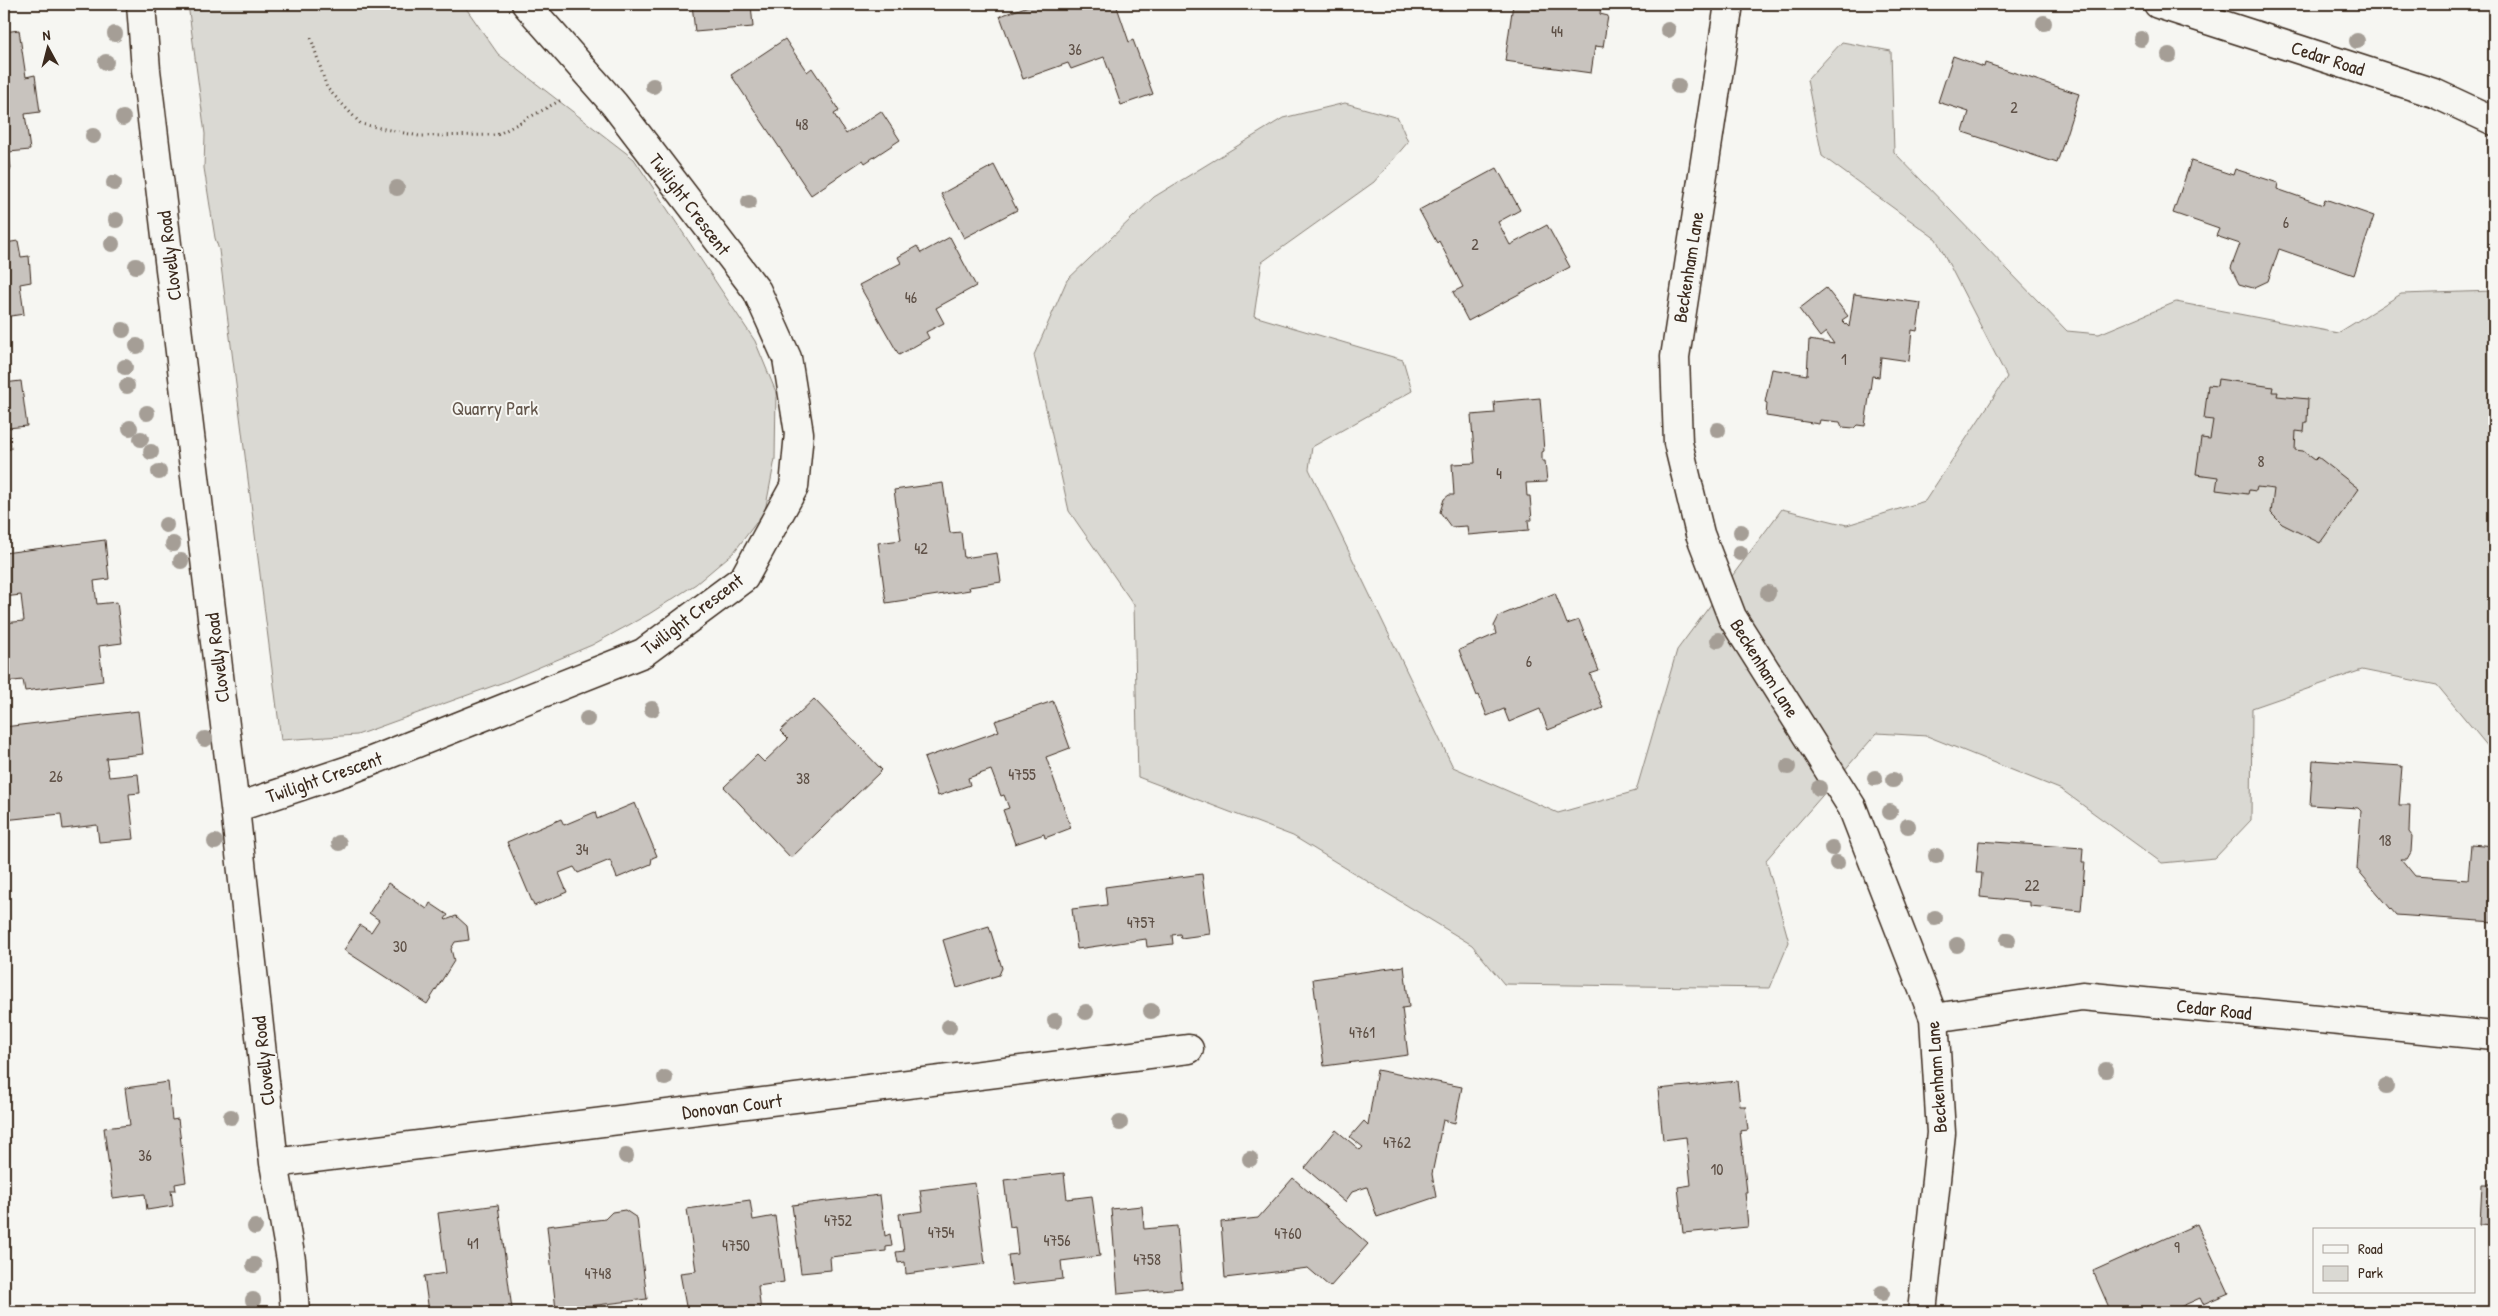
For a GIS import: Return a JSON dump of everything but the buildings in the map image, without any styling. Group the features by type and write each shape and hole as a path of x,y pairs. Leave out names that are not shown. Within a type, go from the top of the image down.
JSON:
{"street":[{"name":"Clovelly Road","path":"141,4 146,70 235,808 274,1163 291,1260 295,1312"},
{"name":"Twilight Crescent","path":"235,808 349,770 643,652 744,578 794,487 799,433 787,358 757,291 620,112 526,4"},
{"name":"Beckenham Lane","path":"1729,4 1674,357 1678,443 1700,534 1732,617 1852,807 1934,1018 1941,1133 1922,1312"},
{"name":"Cedar Road","path":"2158,4 2434,93 2494,121"},
{"name":"Cedar Road","path":"1934,1018 2082,996 2494,1036"},
{"name":"Donovan Court","path":"274,1163 1189,1049"}],"path":[{"path":"312,38 327,88 361,124 419,136 497,135 594,82"}],"green space":[{"name":"Quarry Park","path":"188,4 463,4 498,54 634,159 755,341 776,392 775,459 765,511 734,552 696,584 649,614 592,645 504,682 357,735 281,740 219,250 215,238 204,168 205,134"},
{"path":"1842,42 1891,51 1894,152 2067,331 2099,334 2176,302 2338,333 2401,294 2494,291 2494,408 2491,412 2494,434 2494,754 2437,685 2362,670 2252,708 2251,820 2215,858 2162,863 2062,790 1927,736 1877,733 1766,860 1789,942 1770,988 1504,984 1472,945 1293,836 1138,777 1134,605 1069,511 1034,355 1067,280 1154,197 1283,118 1345,103 1398,118 1408,142 1374,182 1262,262 1254,316 1403,360 1412,391 1312,447 1309,469 1453,767 1558,813 1636,791 1677,650 1782,509 1847,525 1925,501 2007,377 1936,239 1822,156 1807,80"}]}
